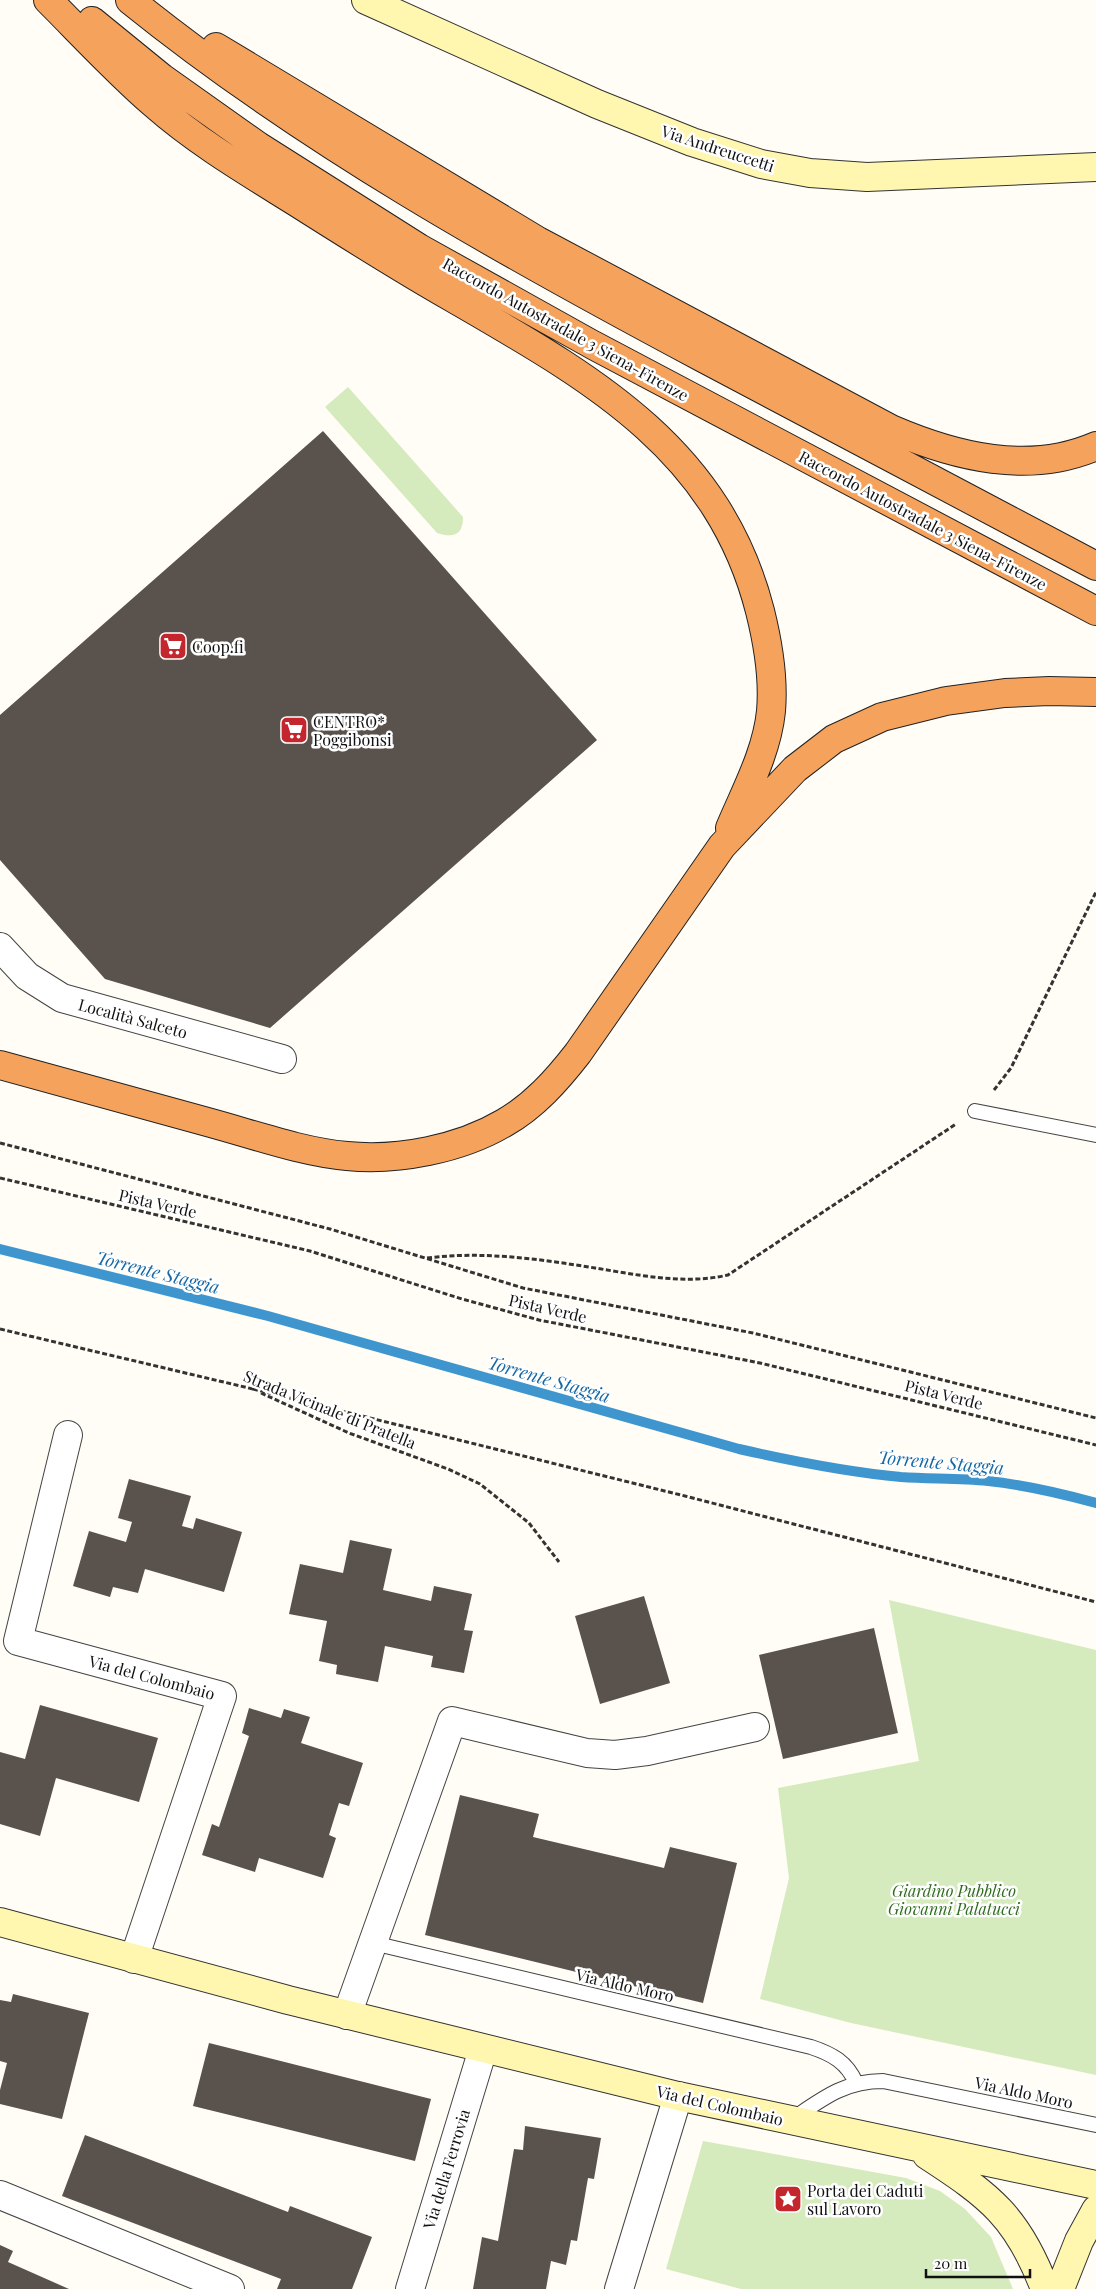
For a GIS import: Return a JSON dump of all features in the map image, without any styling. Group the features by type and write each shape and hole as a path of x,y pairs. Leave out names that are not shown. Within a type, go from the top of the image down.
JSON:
{"highway":[{"path":"48,0 136,88 178,123 294,201 414,275 543,350 596,385 652,430 698,483 724,521 750,576 763,621 772,684 767,734 758,762 722,846"},
{"name":"Raccordo Autostradale 3 Siena-Firenze","path":"65,0 162,78 209,112 309,180 411,243 593,345 1096,611"},
{"path":"132,1 277,82 538,241 892,429 944,448 973,456 1005,460 1032,462 1058,458 1096,446"},
{"path":"132,1 267,102 454,221 615,311 1096,566"},
{"path":"0,1065 275,1140 345,1156 367,1157 402,1154 462,1141 504,1124 556,1081 578,1054 722,846 795,769 834,739 854,728 903,710 946,701 1014,693 1049,691 1096,692"}],"main road":[{"name":"Via Andreuccetti","path":"366,0 597,104 692,142 761,164 810,173 867,177 1096,168"},
{"name":"Via del Colombaio","path":"0,1922 346,2015 678,2096 1096,2185"},
{"path":"913,2146 970,2184 998,2208 1024,2241 1045,2289"},
{"path":"1060,2289 1080,2241 1096,2210"}],"street":[{"name":"Località Salceto","path":"0,947 27,976 62,998 282,1059"},
{"name":"Via del Colombaio","path":"68,1435 18,1641 222,1696 134,1959"},
{"path":"346,2015 452,1721 588,1753 615,1756 647,1751 755,1727"},
{"name":"Via della Ferrovia","path":"410,2289 483,2049"},
{"path":"619,2289 678,2096"},
{"path":"0,2195 230,2289"}],"lane":[{"path":"975,1111 1096,1135"},
{"name":"Via Aldo Moro","path":"373,1942 811,2047 838,2058 852,2074 856,2083"},
{"name":"Via Aldo Moro","path":"791,2121 826,2096 856,2083 883,2081 1096,2125"}],"path":[{"path":"427,1258 469,1255 517,1256 631,1274 688,1280 705,1280 728,1275 975,1111 1011,1068 1096,892"},
{"path":"0,1143 330,1229 523,1288 753,1333 1096,1418"},
{"name":"Pista Verde","path":"0,1178 310,1251 462,1299 539,1320 760,1363 1096,1444"},
{"name":"Strada Vicinale di Pratella","path":"0,1328 253,1389 350,1433 448,1469 480,1484 529,1523 559,1562"},
{"path":"253,1389 685,1496 1096,1602"}],"green space":[{"path":"348,387 463,517 463,523 459,532 452,535 437,533 325,407"},
{"name":"Giardino Pubblico Giovanni Palatucci","path":"889,1600 1096,1650 1096,2075 851,2023 760,1999 789,1878 778,1788 919,1761"},
{"path":"703,2141 906,2178 940,2191 965,2209 991,2237 1013,2289 741,2289 666,2269"}],"building":[{"name":"CENTRO* Poggibonsi","path":"323,431 597,740 270,1028 105,979 0,860 0,715"},
{"path":"129,1479 191,1496 182,1526 193,1529 196,1518 242,1532 224,1592 145,1569 138,1593 113,1587 110,1597 73,1586 89,1531 126,1542 132,1522 118,1518"},
{"path":"350,1540 392,1549 383,1590 431,1601 434,1586 472,1594 464,1630 473,1631 464,1673 431,1667 433,1656 385,1646 378,1682 336,1674 337,1665 319,1661 327,1621 289,1614 300,1564 343,1573"},
{"path":"644,1596 670,1683 600,1704 575,1616"},
{"path":"874,1628 898,1733 783,1759 759,1655"},
{"path":"40,1705 158,1738 139,1802 56,1778 40,1836 0,1824 0,1752 25,1759"},
{"path":"249,1708 281,1718 284,1709 310,1717 301,1743 363,1763 349,1806 339,1803 329,1835 336,1838 323,1878 259,1858 255,1872 202,1855 212,1824 219,1827 249,1736 242,1733"},
{"path":"460,1795 539,1814 533,1837 664,1868 670,1847 737,1863 703,2003 425,1935"},
{"path":"13,1994 89,2013 62,2119 0,2104 0,2090 7,2063 0,2061 0,2000 11,2002"},
{"path":"209,2043 431,2099 415,2161 193,2106"},
{"path":"525,2126 601,2138 594,2179 588,2178 577,2241 571,2240 566,2265 551,2261 546,2289 473,2289 482,2237 498,2241 514,2149 523,2150"},
{"path":"85,2135 288,2212 290,2206 372,2237 352,2289 277,2289 281,2279 62,2196"},
{"path":"0,2245 13,2251 8,2262 69,2289 0,2289"}],"waterway":[{"name":"Torrente Staggia","path":"0,1249 268,1316 739,1449 820,1466 881,1475 977,1480 1015,1485 1096,1503"}],"place":[{"name":"Coop.fi","path":"173,646"},
{"name":"CENTRO* Poggibonsi","path":"294,730"},
{"name":"Porta dei Caduti sul Lavoro","path":"788,2199"}]}
